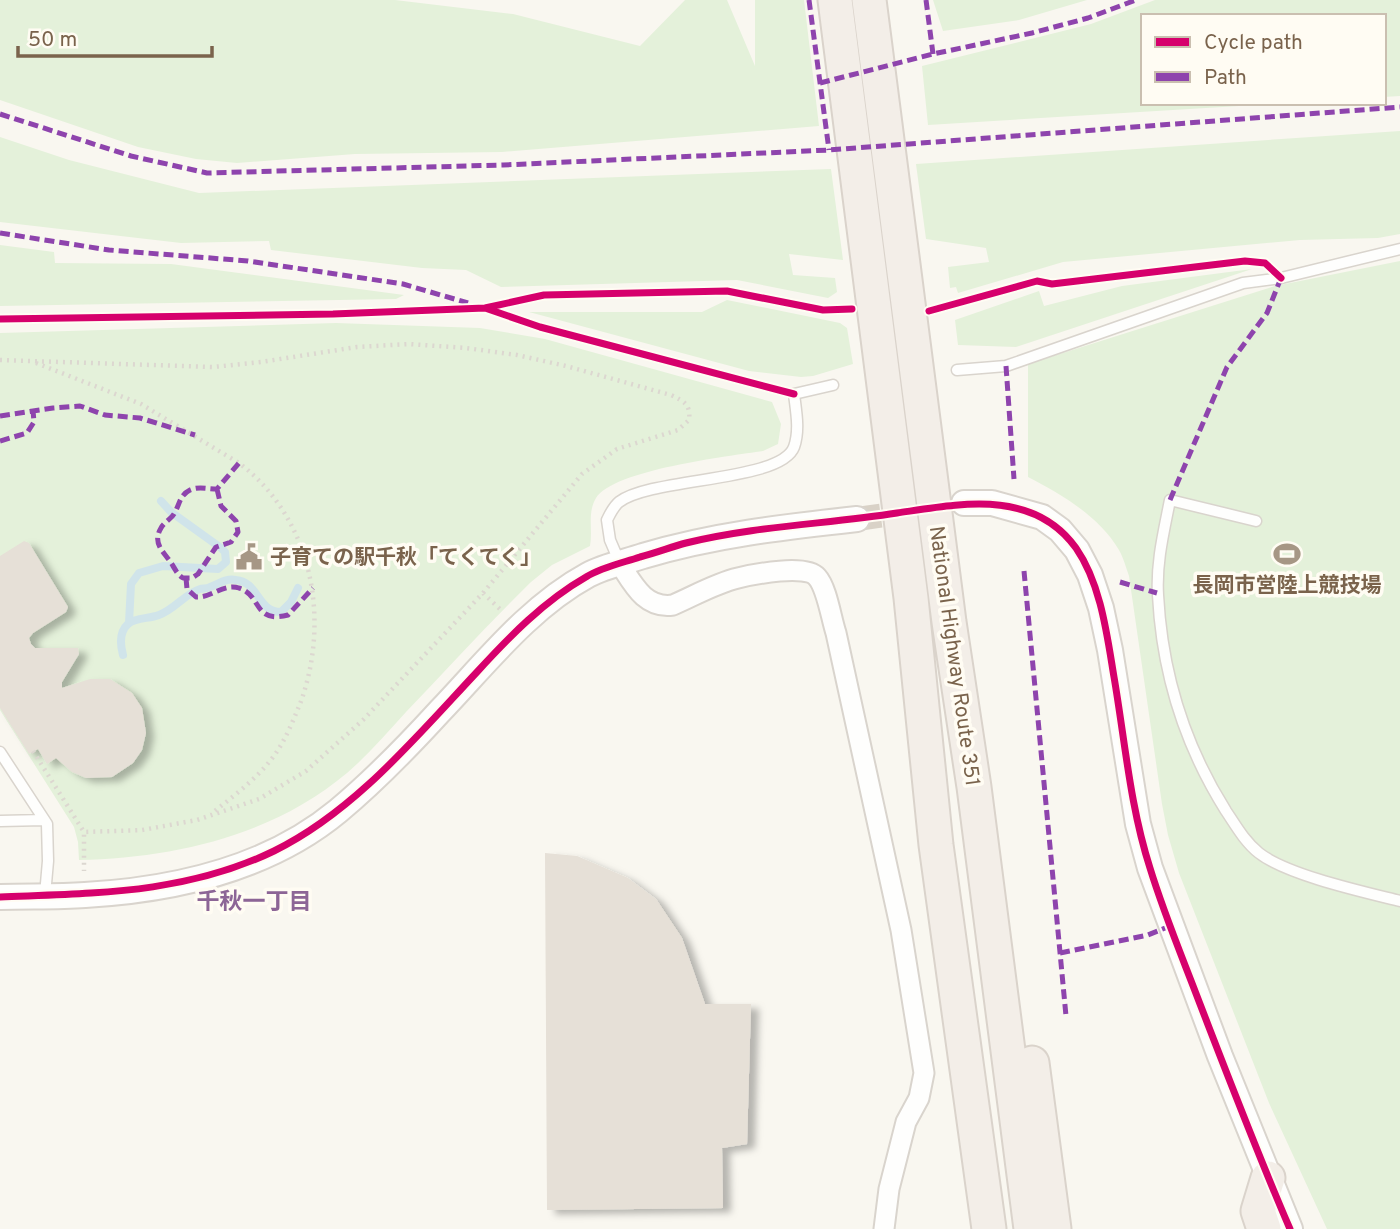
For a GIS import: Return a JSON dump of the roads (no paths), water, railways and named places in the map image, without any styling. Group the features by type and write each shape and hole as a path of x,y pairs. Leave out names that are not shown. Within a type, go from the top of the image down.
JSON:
{"highway":[{"name":"National Highway Route 351","path":"835,0 911,598 936,845 989,1229"},
{"name":"National Highway Route 351","path":"869,0 1031,1229"},
{"path":"974,787 1016,961 1045,1144 1054,1229"},
{"path":"1264,1229 1258,1211 1268,1178"}],"street":[{"path":"964,503 992,503 1042,517 1060,530 1077,550 1090,575 1101,608 1110,650 1138,824 1150,869 1290,1229"},
{"path":"0,897 84,895 153,889 188,882 245,863 300,836 336,813 372,780 519,627 589,575 687,543 753,531 857,519"},
{"path":"620,564 638,590 650,602 662,606 673,605 736,578 770,572 807,570 816,575 822,585 901,930 924,1073 919,1098 906,1122 890,1189 884,1229"}],"lane":[{"path":"957,370 1006,366 1243,284 1281,278 1400,249"},
{"path":"620,564 610,540 607,520 620,502 665,487 764,468 784,460 793,449 797,425 794,394 833,385"},
{"path":"1255,521 1170,500 1158,555 1157,593 1163,645 1174,699 1208,782 1241,835 1260,854 1342,887 1400,901"},
{"path":"0,752 47,824 45,895"},
{"path":"0,821 44,820"}],"waterway":[{"path":"129,623 131,584 139,573 163,566 218,569 226,562 225,552 221,548 171,512 161,501"},
{"path":"123,655 121,638 128,624 164,613 200,589 229,580 244,582 267,607 281,612 291,602 298,588"}],"tunnel":[{"path":"857,519 915,511"}],"place":[{"name":"長岡市営陸上競技場","path":"1287,554"},
{"name":"子育ての駅千秋「てくてく」","path":"249,557"}],"district":[{"name":"千秋一丁目","path":"254,901"}]}
